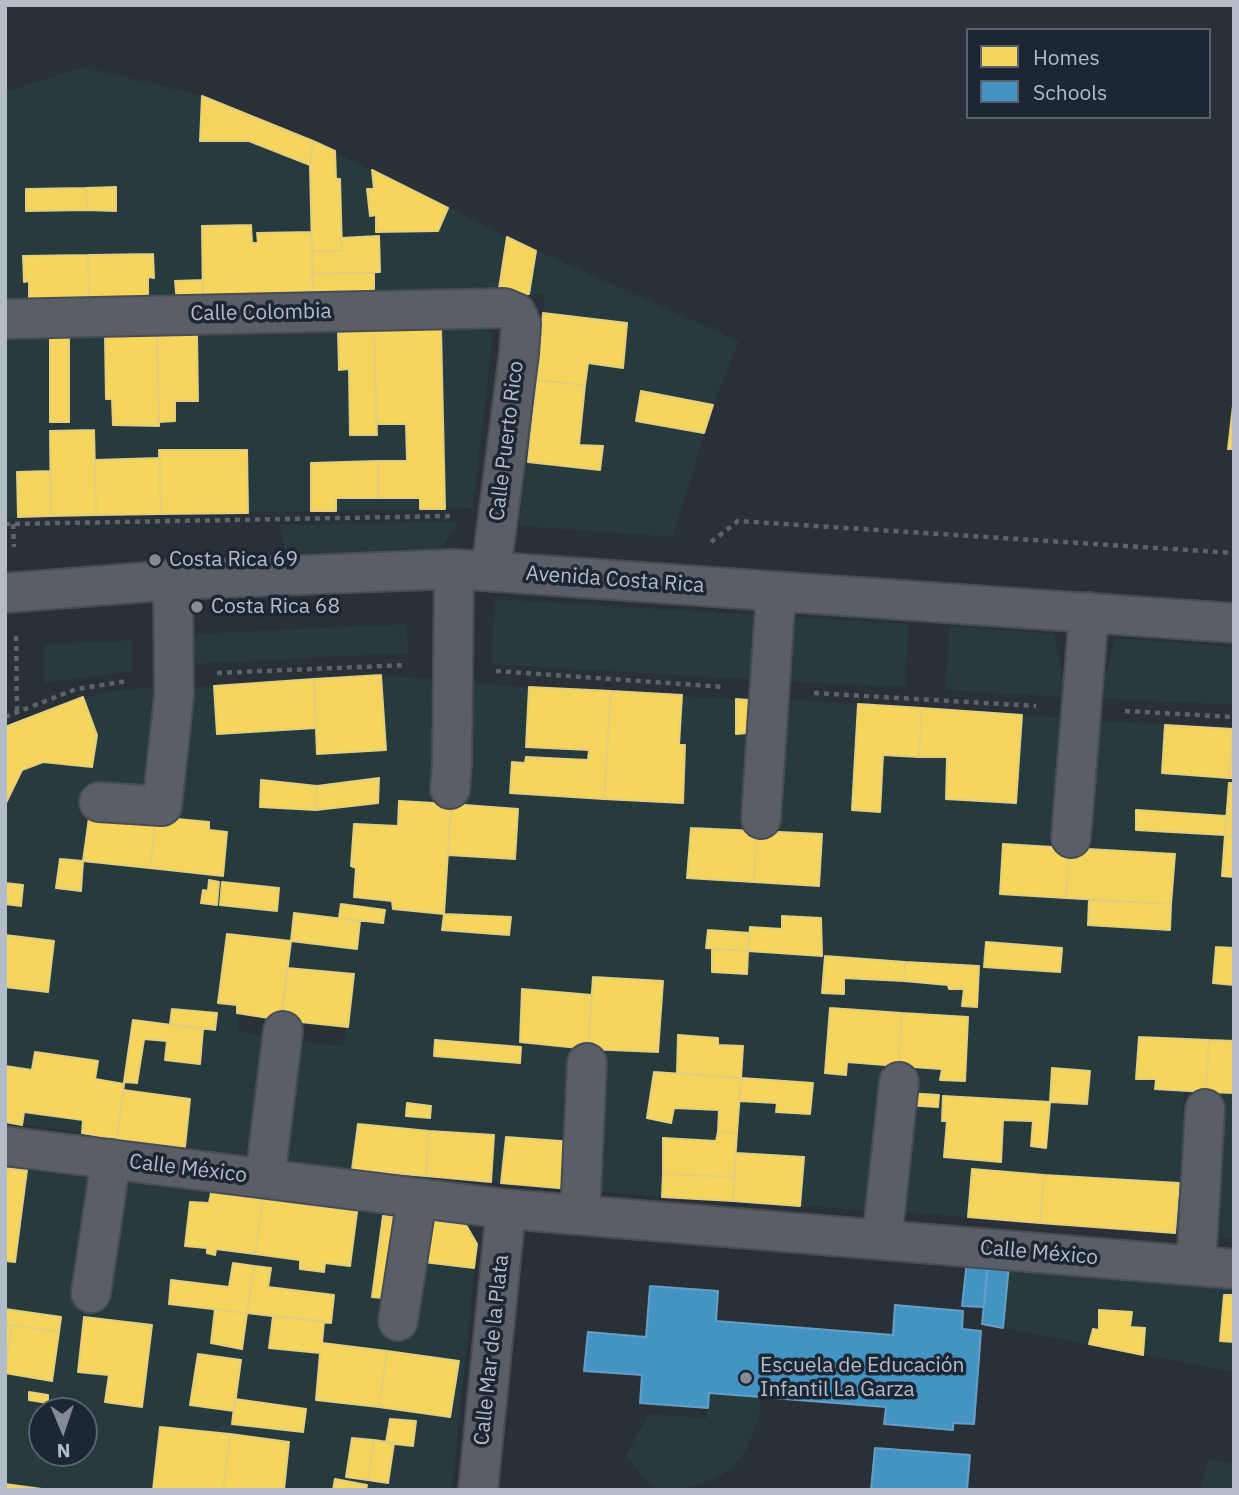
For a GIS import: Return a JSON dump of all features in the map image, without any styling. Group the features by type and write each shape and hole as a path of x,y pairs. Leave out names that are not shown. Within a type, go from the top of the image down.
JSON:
{"street":[{"name":"Calle Colombia","path":"5,319 504,308 516,313"},
{"name":"Calle Puerto Rico","path":"472,570 497,515 521,324 516,313"},
{"name":"Avenida Costa Rica","path":"10,592 173,580 472,570 1234,622"},
{"path":"450,789 453,668 472,570"},
{"path":"99,802 162,806 174,696 173,580"},
{"path":"761,818 776,592"},
{"path":"1071,838 1089,612"},
{"name":"Calle México","path":"265,1178 283,1031"},
{"path":"580,1215 587,1063"},
{"path":"881,1240 899,1082"},
{"path":"1196,1266 1205,1109"},
{"name":"Calle México","path":"5,1146 506,1209 1234,1269"},
{"name":"Calle México","path":"91,1293 111,1159"},
{"path":"398,1321 417,1198"},
{"name":"Calle Mar de la Plata","path":"478,1490 506,1209"}],"path":[{"path":"5,524 497,515"},
{"path":"706,546 737,521 1234,552"},
{"path":"10,592 18,712"},
{"path":"5,717 75,689 174,675 432,664 453,668 771,691 1234,717"}],"green space":[{"path":"84,67 202,96 313,141 507,237 739,341 713,405 673,537 519,526 545,294 5,305 5,92"},
{"path":"478,327 493,334 473,508 5,518 5,338"},
{"path":"457,522 442,548 286,554 280,525"},
{"path":"495,599 754,615 758,680 491,664"},
{"path":"795,617 908,624 905,687 783,681"},
{"path":"407,624 408,653 194,664 193,634"},
{"path":"950,626 1054,634 1066,697 945,690"},
{"path":"1116,638 1234,647 1234,705 1099,698"},
{"path":"132,640 133,671 44,683 44,645"},
{"path":"381,675 442,680 438,776 431,780 430,803 451,804 458,790 473,790 469,787 465,683 762,701 754,807 742,806 740,829 757,831 777,699 1070,718 1060,839 1049,840 1049,847 1092,849 1095,828 1082,826 1087,720 1234,729 1234,1238 1204,1236 1209,1128 1225,1118 1224,1092 1184,1091 1183,1110 1193,1131 1190,1235 890,1211 911,1067 888,1065 877,1211 587,1191 352,1170 278,1158 292,1041 343,1046 347,1027 239,1015 238,1031 264,1035 258,1157 5,1122 5,727 104,692 161,686 155,817 183,688"},
{"path":"5,1168 466,1225 477,1244 452,1490 5,1490"},
{"path":"988,1263 1234,1283 1234,1372 982,1324"},
{"path":"709,1393 761,1398 759,1418 746,1450 732,1469 714,1479 682,1490 663,1490 646,1482 626,1455 649,1414 707,1418"},
{"path":"1208,1460 1234,1463 1234,1490 1200,1490"}],"building: Homes":[{"path":"202,96 313,141 310,165 249,141 200,141"},
{"path":"313,141 335,151 336,179 340,179 342,251 312,251 310,165"},
{"path":"372,170 448,208 438,231 376,232 376,215 370,216 367,189 374,189"},
{"path":"116,187 116,211 87,210 86,188"},
{"path":"86,188 87,210 26,211 26,189"},
{"path":"251,225 252,243 258,243 257,233 311,232 313,299 203,302 202,226"},
{"path":"379,236 380,272 313,274 312,251 342,251 341,238"},
{"path":"507,237 536,251 529,294 498,295"},
{"path":"153,254 154,278 148,277 148,302 89,303 88,255"},
{"path":"88,255 89,303 29,304 29,281 24,282 23,256"},
{"path":"374,273 374,298 313,299 313,274"},
{"path":"203,280 203,302 177,302 175,281"},
{"path":"543,313 627,323 623,368 588,363 585,385 537,380"},
{"path":"441,328 445,509 420,509 420,498 378,498 378,461 407,461 406,424 376,424 374,330"},
{"path":"338,330 374,330 377,435 350,435 349,369 339,370"},
{"path":"197,334 198,401 175,401 175,421 159,422 157,335"},
{"path":"157,335 159,426 113,425 112,399 106,399 105,336"},
{"path":"69,336 69,422 50,422 50,337"},
{"path":"537,380 585,385 579,445 603,446 600,470 528,462"},
{"path":"641,391 713,405 704,433 636,421"},
{"path":"1234,397 1234,449 1228,449"},
{"path":"94,430 96,515 51,516 50,431"},
{"path":"159,450 247,450 248,513 161,514"},
{"path":"160,458 161,514 96,515 95,460"},
{"path":"378,461 378,498 336,498 336,511 311,511 311,463"},
{"path":"50,471 51,516 18,517 17,472"},
{"path":"381,675 386,750 317,754 314,679"},
{"path":"314,679 316,728 217,734 214,686"},
{"path":"529,687 611,691 604,799 510,793 512,762 525,763 526,757 588,760 589,750 526,747"},
{"path":"611,691 682,695 679,745 685,745 683,803 604,799"},
{"path":"83,697 97,735 92,767 43,762 22,770 5,805 5,727"},
{"path":"736,699 762,701 759,732 736,734"},
{"path":"858,704 922,708 919,757 883,755 880,812 852,810"},
{"path":"922,708 1022,715 1016,803 946,799 947,757 919,757"},
{"path":"1165,725 1233,729 1229,778 1162,773"},
{"path":"1233,729 1234,778 1229,778"},
{"path":"379,778 378,803 316,810 317,786"},
{"path":"261,780 317,786 316,810 260,807"},
{"path":"1229,783 1234,783 1234,836 1225,835"},
{"path":"399,801 451,804 444,914 393,909 392,901 354,897 356,868 351,866 354,824 398,826"},
{"path":"451,804 518,809 515,859 448,855"},
{"path":"1136,810 1226,816 1225,835 1136,830"},
{"path":"156,817 209,822 209,830 227,832 223,876 150,868"},
{"path":"156,817 150,868 83,861 89,818 108,821"},
{"path":"691,828 757,831 754,882 687,878"},
{"path":"757,831 822,834 819,886 754,882"},
{"path":"1225,835 1234,836 1234,877 1222,876"},
{"path":"1003,844 1070,848 1066,898 1000,894"},
{"path":"1070,848 1175,854 1171,904 1066,898"},
{"path":"60,859 83,861 81,891 56,888"},
{"path":"209,880 219,882 217,905 201,903 203,890 208,891"},
{"path":"222,882 279,888 277,911 220,905"},
{"path":"5,883 23,885 21,906 5,904"},
{"path":"1089,900 1171,904 1170,930 1088,925"},
{"path":"341,904 385,910 383,923 339,918"},
{"path":"294,913 360,921 357,949 291,941"},
{"path":"444,914 511,917 509,935 442,930"},
{"path":"782,916 821,918 822,956 748,951 750,927 782,929"},
{"path":"708,930 750,933 748,951 706,948"},
{"path":"227,934 291,941 281,1020 237,1013 237,1005 218,1003"},
{"path":"5,935 54,941 48,992 5,987"},
{"path":"986,942 1062,948 1060,972 984,967"},
{"path":"1216,947 1234,948 1234,985 1213,983"},
{"path":"712,949 748,951 747,974 712,972"},
{"path":"825,956 905,962 904,981 844,978 844,994 822,993"},
{"path":"905,962 979,966 977,1007 962,1006 964,989 904,981"},
{"path":"287,968 354,974 348,1027 281,1020"},
{"path":"593,977 663,981 658,1052 588,1049"},
{"path":"522,989 592,995 588,1049 520,1042"},
{"path":"830,1008 902,1013 898,1066 847,1062 846,1075 825,1073"},
{"path":"172,1009 217,1013 215,1030 170,1024"},
{"path":"902,1013 968,1017 965,1081 940,1080 942,1069 898,1066"},
{"path":"133,1020 203,1029 200,1064 165,1060 167,1041 144,1039 137,1083 124,1082"},
{"path":"678,1035 718,1038 718,1045 743,1046 741,1078 677,1073"},
{"path":"1139,1037 1209,1040 1206,1092 1155,1089 1156,1079 1136,1079"},
{"path":"435,1040 521,1047 520,1063 434,1056"},
{"path":"1209,1040 1234,1041 1234,1093 1206,1092"},
{"path":"35,1052 98,1061 95,1079 124,1084 117,1139 82,1133 83,1120 24,1112 22,1125 5,1122 5,1066 32,1070"},
{"path":"1052,1068 1090,1071 1087,1104 1050,1102"},
{"path":"654,1072 741,1078 737,1133 718,1132 719,1110 674,1108 671,1123 647,1118"},
{"path":"741,1078 813,1083 810,1114 776,1112 777,1103 739,1101"},
{"path":"123,1090 190,1099 185,1147 117,1139"},
{"path":"906,1093 939,1095 938,1107 905,1105"},
{"path":"943,1096 1050,1102 1046,1148 1031,1146 1033,1121 1003,1120 1001,1162 944,1157 947,1121 942,1121"},
{"path":"407,1103 431,1106 430,1118 406,1116"},
{"path":"358,1124 429,1131 426,1176 352,1170"},
{"path":"429,1131 494,1135 491,1182 426,1176"},
{"path":"718,1132 737,1133 734,1177 663,1174 663,1138 716,1141"},
{"path":"506,1137 574,1142 570,1189 501,1183"},
{"path":"736,1153 804,1157 800,1206 733,1201"},
{"path":"5,1168 27,1170 15,1262 5,1261"},
{"path":"972,1169 1044,1175 1040,1223 968,1217"},
{"path":"663,1174 734,1177 733,1201 662,1197"},
{"path":"1044,1175 1179,1183 1175,1233 1040,1223"},
{"path":"211,1193 263,1199 255,1254 216,1249 215,1255 207,1253 207,1248 185,1246 190,1202 209,1203"},
{"path":"263,1199 357,1212 350,1266 325,1263 324,1272 300,1269 300,1260 255,1254"},
{"path":"383,1216 405,1219 394,1299 372,1297"},
{"path":"419,1220 466,1225 477,1244 474,1268 415,1261"},
{"path":"233,1263 254,1266 247,1313 169,1304 171,1280 229,1287"},
{"path":"254,1266 271,1268 268,1287 334,1295 331,1323 247,1313"},
{"path":"1224,1295 1234,1295 1234,1342 1220,1341"},
{"path":"5,1309 61,1317 59,1332 5,1324"},
{"path":"215,1309 247,1313 242,1349 211,1343"},
{"path":"1099,1310 1132,1312 1130,1327 1145,1328 1143,1355 1089,1344 1093,1329 1099,1330"},
{"path":"273,1316 324,1321 322,1343 387,1351 379,1407 316,1400 320,1353 269,1348"},
{"path":"84,1317 152,1325 142,1407 105,1402 109,1375 78,1372"},
{"path":"5,1324 12,1325 5,1367"},
{"path":"12,1325 59,1332 52,1381 5,1373"},
{"path":"387,1351 459,1361 450,1417 379,1407"},
{"path":"198,1354 241,1360 234,1411 190,1405"},
{"path":"29,1392 48,1395 48,1397 29,1397"},
{"path":"235,1399 306,1409 303,1432 232,1424"},
{"path":"390,1419 416,1421 413,1446 386,1443"},
{"path":"160,1427 230,1434 223,1490 153,1490"},
{"path":"230,1434 289,1442 284,1490 223,1490"},
{"path":"352,1438 374,1440 368,1480 346,1477"},
{"path":"374,1440 394,1443 388,1483 368,1480"},
{"path":"335,1479 367,1485 366,1490 333,1490"},
{"path":"5,1484 49,1490 5,1490"}],"building: Schools":[{"path":"967,1261 988,1263 984,1307 962,1306"},
{"path":"988,1263 1009,1265 1003,1328 982,1324"},
{"path":"650,1286 718,1291 716,1321 893,1335 895,1305 963,1311 962,1329 981,1331 974,1424 953,1423 953,1430 884,1424 886,1407 709,1393 708,1408 640,1403 642,1375 584,1371 588,1332 646,1337"},
{"path":"875,1448 970,1455 967,1490 871,1490"}],"place":[{"name":"Costa Rica 69","path":"155,560"},
{"name":"Costa Rica 68","path":"197,607"},
{"name":"Escuela de Educación Infantil La Garza","path":"746,1378"}]}
